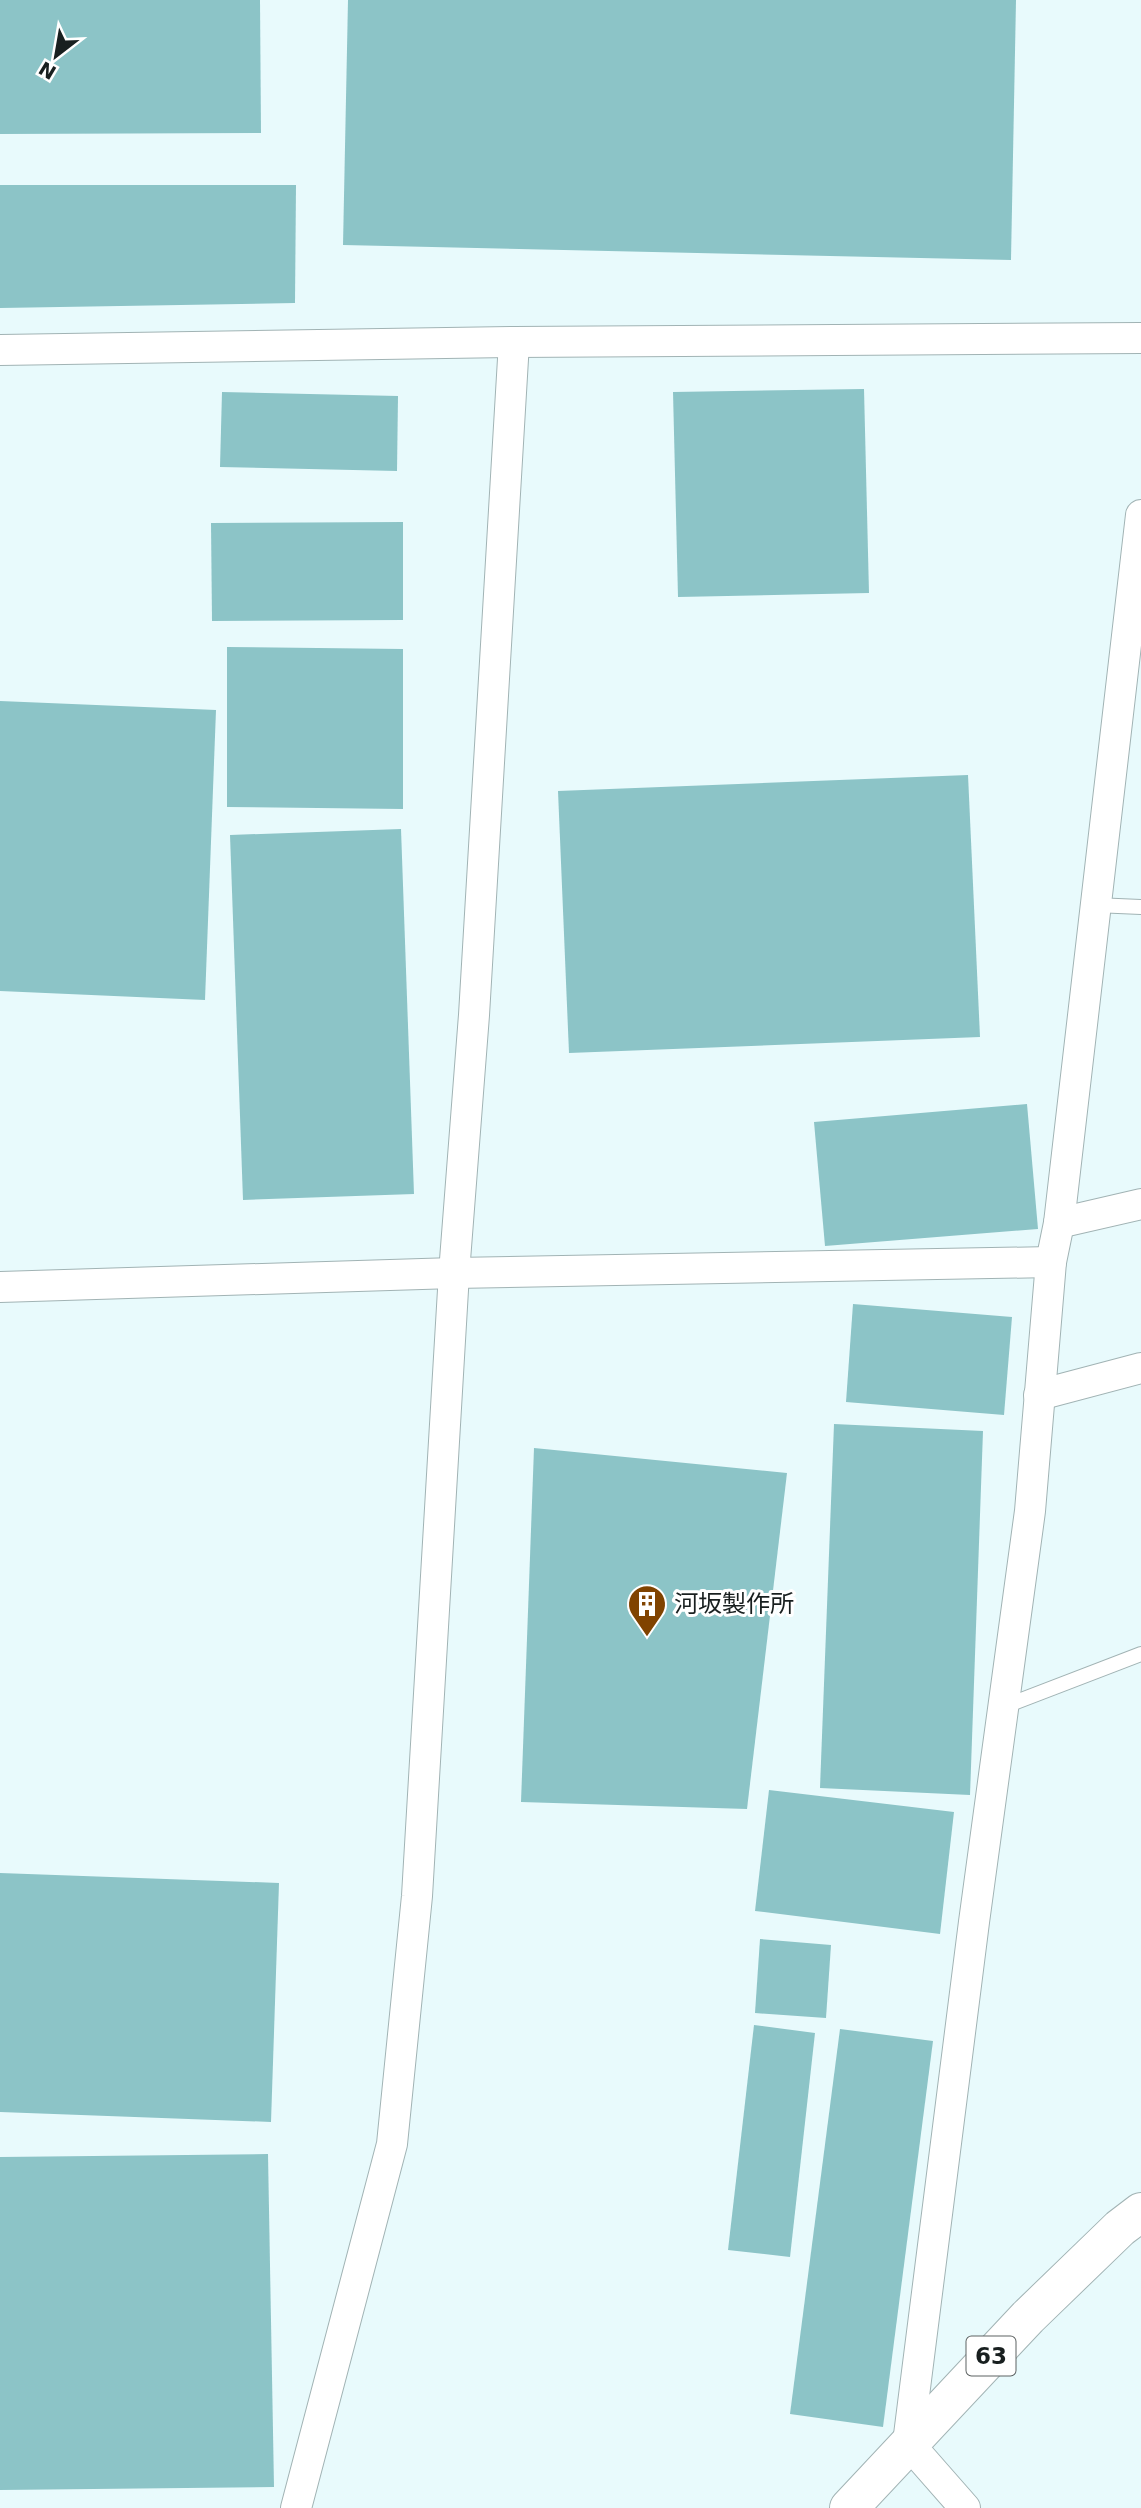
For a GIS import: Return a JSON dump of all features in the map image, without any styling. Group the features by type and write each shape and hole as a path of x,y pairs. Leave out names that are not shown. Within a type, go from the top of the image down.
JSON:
{"main road":[{"name":"63","path":"849,2508 1028,2317 1120,2228 1141,2212"}],"street":[{"path":"0,350 514,342 1141,338"},
{"path":"296,2508 392,2144 417,1896 514,342"},
{"path":"965,2508 908,2443 1030,1511 1051,1262 1059,1223 1141,514"},
{"path":"1059,1223 1141,1204"},
{"path":"0,1287 454,1273 1051,1262"},
{"path":"1040,1395 1141,1368"}],"lane":[{"path":"1095,905 1141,907"},
{"path":"1003,1707 1141,1654"}],"building":[{"path":"0,0 260,0 261,133 0,134"},
{"path":"348,0 1016,0 1011,260 343,245"},
{"path":"0,185 296,185 295,303 0,308"},
{"path":"864,389 869,593 678,597 673,392"},
{"path":"222,392 398,396 397,471 220,467"},
{"path":"403,522 403,620 212,621 211,523"},
{"path":"227,647 403,649 403,809 227,807"},
{"path":"0,701 216,710 205,1000 0,991"},
{"path":"968,775 980,1037 569,1053 558,791"},
{"path":"401,829 414,1194 243,1200 230,835"},
{"path":"1027,1104 1038,1229 825,1246 814,1122"},
{"path":"853,1304 1012,1317 1004,1415 846,1402"},
{"path":"834,1424 983,1431 970,1795 820,1788"},
{"name":"河坂製作所","path":"534,1448 787,1473 747,1809 521,1802"},
{"path":"769,1790 954,1812 940,1934 755,1911"},
{"path":"0,1873 279,1883 271,2122 0,2112"},
{"path":"760,1939 831,1945 826,2018 755,2013"},
{"path":"754,2025 815,2033 790,2257 728,2250"},
{"path":"840,2029 933,2041 883,2427 790,2414"},
{"path":"268,2154 274,2487 0,2490 0,2157"}],"place":[{"name":"河坂製作所","path":"647,1638"}]}
